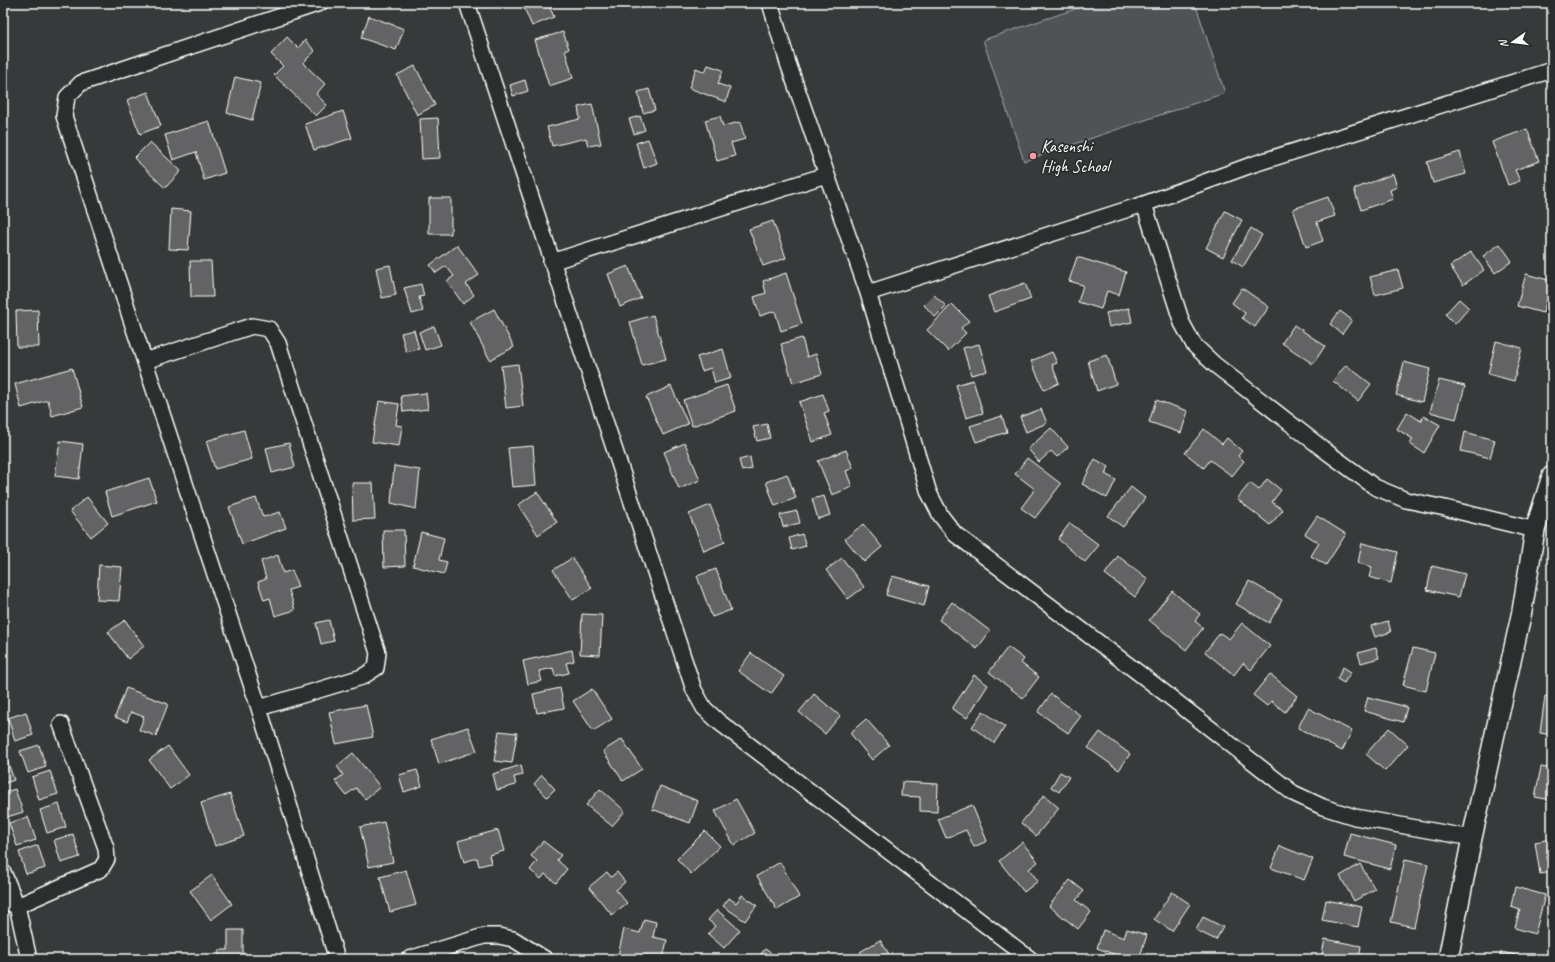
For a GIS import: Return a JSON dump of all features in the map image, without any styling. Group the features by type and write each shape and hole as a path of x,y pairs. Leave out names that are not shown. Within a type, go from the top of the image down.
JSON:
{"street":[{"path":"320,3 81,83 67,97 64,116 259,708 337,959"},
{"path":"467,3 551,262 694,690 704,708 719,722 1030,959"},
{"path":"770,3 788,63 868,293 929,493 942,516 955,534 1293,793 1323,807 1355,817 1472,838"},
{"path":"868,293 1144,204 1254,164 1552,70"},
{"path":"551,262 826,175"},
{"path":"1144,204 1182,324 1194,345 1214,364 1327,452 1375,487 1406,500 1535,530"},
{"path":"145,361 252,326 269,329 278,343 378,652 376,668 362,677 259,708"},
{"path":"1448,959 1472,838 1522,611 1535,530 1552,476"},
{"path":"10,903 101,869 107,858 106,848 61,724"},
{"path":"3,872 10,903 29,959"},
{"path":"409,959 484,936 499,936 513,939 545,959"}],"shaded area":[{"path":"1093,3 1195,3 1225,93 1024,161 983,40"}],"building":[{"path":"522,3 548,3 554,17 532,26"},
{"path":"628,3 649,3 630,9"},
{"path":"369,16 404,29 396,50 361,38"},
{"path":"563,32 569,49 565,50 573,78 549,86 535,40"},
{"path":"287,37 298,48 305,40 315,51 303,63 325,84 316,94 327,105 316,116 274,75 283,66 271,54"},
{"path":"708,65 723,70 718,84 730,88 726,102 689,88 696,68 705,72"},
{"path":"415,66 435,105 417,115 397,75"},
{"path":"235,77 261,83 252,120 227,113"},
{"path":"525,80 528,91 513,96 510,85"},
{"path":"649,89 655,110 643,113 638,92"},
{"path":"148,92 161,126 140,134 127,100"},
{"path":"592,104 601,144 588,146 586,138 552,146 547,127 580,119 578,107"},
{"path":"343,111 352,138 314,150 305,124"},
{"path":"640,116 645,130 634,134 629,119"},
{"path":"720,116 723,126 740,122 745,139 731,143 735,156 717,161 705,120"},
{"path":"438,118 440,158 422,159 420,119"},
{"path":"209,121 225,173 204,180 196,152 173,160 165,135"},
{"path":"1527,129 1539,161 1515,170 1520,181 1508,185 1492,142"},
{"path":"648,139 657,163 644,168 636,143"},
{"path":"150,142 181,171 165,188 134,158"},
{"path":"1460,152 1466,174 1433,183 1427,162"},
{"path":"1393,174 1397,187 1390,190 1393,199 1361,210 1354,189"},
{"path":"1328,197 1335,216 1317,222 1323,241 1306,247 1293,209"},
{"path":"429,198 451,198 451,234 429,234"},
{"path":"171,209 191,211 188,250 169,249"},
{"path":"1225,211 1242,220 1223,257 1206,248"},
{"path":"773,221 786,258 763,266 749,229"},
{"path":"1251,228 1262,235 1243,267 1232,260"},
{"path":"1500,244 1512,261 1495,273 1483,256"},
{"path":"457,245 479,275 466,284 474,295 463,304 447,281 454,276 446,266 436,273 430,265"},
{"path":"1471,252 1484,270 1463,285 1450,266"},
{"path":"1077,257 1126,272 1119,295 1107,291 1101,309 1078,302 1083,285 1069,281"},
{"path":"190,261 211,261 213,297 191,297"},
{"path":"390,265 396,295 382,298 376,268"},
{"path":"628,266 641,298 620,307 608,274"},
{"path":"1398,270 1403,288 1375,295 1370,277"},
{"path":"786,273 802,324 781,331 775,311 760,316 754,297 766,293 763,281"},
{"path":"1526,274 1552,281 1543,313 1517,306"},
{"path":"1025,283 1031,299 994,312 988,296"},
{"path":"421,284 424,296 419,297 423,311 412,314 404,288"},
{"path":"1242,288 1269,307 1255,327 1242,318 1245,313 1232,303"},
{"path":"934,295 946,306 935,317 924,305"},
{"path":"1459,299 1469,308 1455,324 1445,314"},
{"path":"952,304 969,321 961,328 966,333 948,351 927,330"},
{"path":"1129,308 1132,322 1109,327 1106,313"},
{"path":"494,309 514,347 490,360 470,322"},
{"path":"38,310 39,347 17,347 16,311"},
{"path":"1340,311 1352,320 1342,334 1330,324"},
{"path":"653,315 666,359 642,365 630,322"},
{"path":"1294,325 1325,346 1313,364 1282,343"},
{"path":"434,326 441,345 425,350 419,332"},
{"path":"414,330 419,349 406,352 401,333"},
{"path":"802,338 807,357 816,354 822,374 793,383 781,344"},
{"path":"1496,341 1522,348 1514,381 1488,374"},
{"path":"979,344 987,371 971,375 963,348"},
{"path":"723,349 731,378 715,383 711,368 702,371 697,357"},
{"path":"1052,352 1057,363 1052,365 1059,383 1044,390 1031,361"},
{"path":"1107,355 1116,384 1097,391 1088,361"},
{"path":"1404,362 1430,369 1422,402 1396,395"},
{"path":"518,364 523,406 506,408 501,366"},
{"path":"1346,365 1371,384 1358,401 1333,381"},
{"path":"72,368 83,407 52,416 48,400 21,408 15,384"},
{"path":"973,380 983,413 966,418 956,385"},
{"path":"1439,380 1465,386 1456,419 1430,412"},
{"path":"727,385 736,411 692,426 683,400"},
{"path":"671,386 688,424 663,435 646,397"},
{"path":"426,393 428,409 403,412 401,396"},
{"path":"823,394 829,411 824,413 832,435 813,442 799,402"},
{"path":"1156,400 1188,411 1181,433 1149,422"},
{"path":"379,401 399,404 396,425 402,426 399,446 372,442"},
{"path":"1041,409 1047,423 1026,432 1020,417"},
{"path":"1407,412 1421,421 1424,416 1440,425 1424,453 1410,444 1413,439 1397,429"},
{"path":"1002,416 1007,432 976,442 970,426"},
{"path":"767,424 770,438 757,441 753,427"},
{"path":"1051,428 1068,447 1057,457 1051,451 1039,462 1028,449"},
{"path":"1204,429 1222,444 1227,438 1242,451 1238,456 1244,461 1232,476 1210,460 1204,468 1185,453"},
{"path":"244,430 252,459 215,469 206,441"},
{"path":"1465,432 1495,440 1490,458 1461,451"},
{"path":"60,441 83,444 79,479 55,476"},
{"path":"289,443 295,467 272,473 266,448"},
{"path":"685,443 700,480 679,489 664,452"},
{"path":"533,446 536,485 512,487 508,448"},
{"path":"846,450 853,468 846,471 852,487 832,495 818,461"},
{"path":"750,457 752,469 742,471 739,460"},
{"path":"1027,458 1061,484 1035,518 1021,508 1035,489 1015,474"},
{"path":"1095,459 1109,467 1105,474 1116,480 1107,498 1082,484"},
{"path":"394,466 420,470 416,509 391,503"},
{"path":"787,474 796,498 775,506 766,482"},
{"path":"149,478 157,501 112,516 105,492"},
{"path":"1267,479 1281,490 1272,502 1283,510 1270,525 1237,499 1250,483 1259,490"},
{"path":"352,483 373,483 375,519 353,520"},
{"path":"1131,487 1145,498 1123,527 1108,516"},
{"path":"537,492 557,522 538,535 518,505"},
{"path":"824,496 830,515 818,519 812,499"},
{"path":"87,497 108,523 91,537 70,511"},
{"path":"256,498 263,517 280,512 286,528 242,544 229,507"},
{"path":"710,505 725,542 704,551 689,514"},
{"path":"797,511 800,523 783,527 780,515"},
{"path":"1317,516 1346,534 1326,565 1311,556 1319,543 1305,534"},
{"path":"1070,523 1099,545 1085,562 1058,539"},
{"path":"863,524 882,547 864,562 845,539"},
{"path":"383,530 404,530 405,566 384,567"},
{"path":"421,532 444,538 439,560 447,562 444,574 413,566"},
{"path":"802,534 806,546 792,550 789,538"},
{"path":"1362,543 1398,552 1391,583 1369,577 1372,567 1358,563"},
{"path":"278,555 283,573 292,570 298,587 289,590 295,610 275,616 270,598 264,600 258,582 266,579 261,561"},
{"path":"1118,556 1148,579 1135,597 1105,574"},
{"path":"572,558 592,588 573,600 553,570"},
{"path":"842,558 864,587 848,599 826,570"},
{"path":"99,565 122,567 119,601 97,600"},
{"path":"1432,566 1465,574 1459,597 1427,590"},
{"path":"716,569 731,610 712,617 697,576"},
{"path":"892,576 929,586 924,606 886,595"},
{"path":"1249,581 1282,600 1269,623 1236,604"},
{"path":"1172,591 1200,614 1195,621 1203,628 1186,650 1149,620"},
{"path":"952,602 990,631 977,649 939,620"},
{"path":"582,614 602,615 600,655 580,654"},
{"path":"125,620 144,646 128,659 108,632"},
{"path":"329,620 334,641 321,644 316,623"},
{"path":"1388,621 1391,632 1375,637 1371,626"},
{"path":"1242,623 1270,646 1251,670 1243,663 1234,675 1205,652 1220,633 1229,639"},
{"path":"1008,647 1024,659 1021,663 1039,677 1023,698 989,672"},
{"path":"1376,648 1379,658 1361,663 1358,653"},
{"path":"1413,648 1435,653 1426,691 1403,685"},
{"path":"572,650 574,661 566,663 569,673 555,676 553,668 539,671 542,681 528,684 523,661"},
{"path":"751,653 784,676 771,694 738,671"},
{"path":"1343,667 1351,672 1344,683 1337,679"},
{"path":"1270,674 1297,696 1285,712 1271,701 1267,706 1253,695"},
{"path":"974,675 988,685 967,718 952,709"},
{"path":"126,688 168,704 156,736 139,730 144,717 131,712 127,722 115,717"},
{"path":"560,688 564,708 537,713 533,694"},
{"path":"592,689 612,719 593,731 573,701"},
{"path":"814,694 840,716 825,734 799,712"},
{"path":"1051,694 1081,716 1068,733 1038,712"},
{"path":"1545,696 1552,697 1552,735 1540,733"},
{"path":"1368,697 1407,707 1403,722 1364,711"},
{"path":"366,705 373,737 336,744 329,712"},
{"path":"1308,708 1352,731 1342,751 1298,728"},
{"path":"983,711 1005,727 994,743 972,727"},
{"path":"26,712 33,735 15,741 8,718"},
{"path":"866,719 889,745 872,760 850,733"},
{"path":"468,727 477,751 439,764 431,739"},
{"path":"1389,728 1408,745 1385,771 1366,754"},
{"path":"499,731 517,733 512,763 494,761"},
{"path":"1100,732 1130,754 1119,770 1088,748"},
{"path":"622,739 642,769 623,781 603,751"},
{"path":"39,745 46,767 28,773 20,751"},
{"path":"168,746 189,775 170,789 149,760"},
{"path":"353,753 380,787 365,799 356,788 346,795 335,781 343,775 337,766"},
{"path":"6,757 14,780 3,784 3,758"},
{"path":"521,765 523,775 514,777 516,785 497,790 493,774"},
{"path":"1541,767 1552,769 1552,800 1535,797"},
{"path":"417,770 422,786 404,792 399,775"},
{"path":"50,771 58,794 39,800 32,777"},
{"path":"1060,772 1069,777 1059,792 1051,787"},
{"path":"542,775 555,789 547,797 534,784"},
{"path":"902,782 938,784 937,812 920,811 920,797 901,796"},
{"path":"660,786 698,801 690,823 652,809"},
{"path":"15,789 23,812 4,818 3,793"},
{"path":"600,789 625,811 612,826 586,805"},
{"path":"230,794 244,836 215,846 201,803"},
{"path":"1044,795 1059,808 1036,836 1021,823"},
{"path":"736,799 755,833 734,845 715,811"},
{"path":"59,804 66,827 47,833 40,810"},
{"path":"972,805 987,841 974,847 966,830 946,838 938,819"},
{"path":"28,817 36,840 17,846 9,823"},
{"path":"384,822 393,862 369,867 360,827"},
{"path":"498,830 504,851 489,855 491,863 479,866 477,858 464,862 458,841"},
{"path":"705,831 720,846 691,874 677,859"},
{"path":"1350,833 1396,845 1390,869 1344,857"},
{"path":"73,834 80,857 61,863 54,840"},
{"path":"1552,839 1552,872 1540,874 1535,842"},
{"path":"543,841 561,855 557,860 567,869 556,883 545,874 541,879 530,870 537,861 531,856"},
{"path":"1022,842 1038,862 1029,869 1038,881 1024,892 999,861"},
{"path":"38,845 45,868 26,874 19,852"},
{"path":"1280,846 1313,859 1304,880 1271,868"},
{"path":"1405,859 1428,864 1414,927 1391,922"},
{"path":"780,862 799,897 777,910 757,876"},
{"path":"1360,864 1375,889 1354,901 1340,876"},
{"path":"406,870 416,905 390,912 380,877"},
{"path":"607,872 611,877 617,872 625,882 616,890 627,903 612,915 589,887"},
{"path":"212,875 232,904 211,920 190,891"},
{"path":"1070,880 1084,891 1076,900 1091,912 1078,929 1049,906"},
{"path":"1515,887 1545,895 1535,934 1515,928 1520,909 1511,906"},
{"path":"1172,892 1190,904 1172,931 1154,919"},
{"path":"742,895 757,905 745,921 723,906 729,898 736,903"},
{"path":"1326,900 1362,907 1358,927 1322,920"},
{"path":"717,910 740,930 724,948 708,934 715,926 708,920"},
{"path":"1203,917 1223,927 1216,940 1196,930"},
{"path":"644,919 656,922 653,937 667,940 663,959 646,955 645,959 633,959 618,955 624,929 640,933"},
{"path":"1127,929 1147,935 1139,959 1118,959 1119,956 1097,948 1103,930 1124,938"},
{"path":"228,930 243,930 243,959 219,959 219,950 228,950"},
{"path":"1325,939 1361,946 1359,959 1321,959"},
{"path":"880,940 892,959 864,959 860,952"},
{"path":"765,949 779,959 757,959"},
{"path":"1501,952 1521,956 1521,959 1499,959"}],"place":[{"name":"Kasenshi High School","path":"1033,156"}]}
